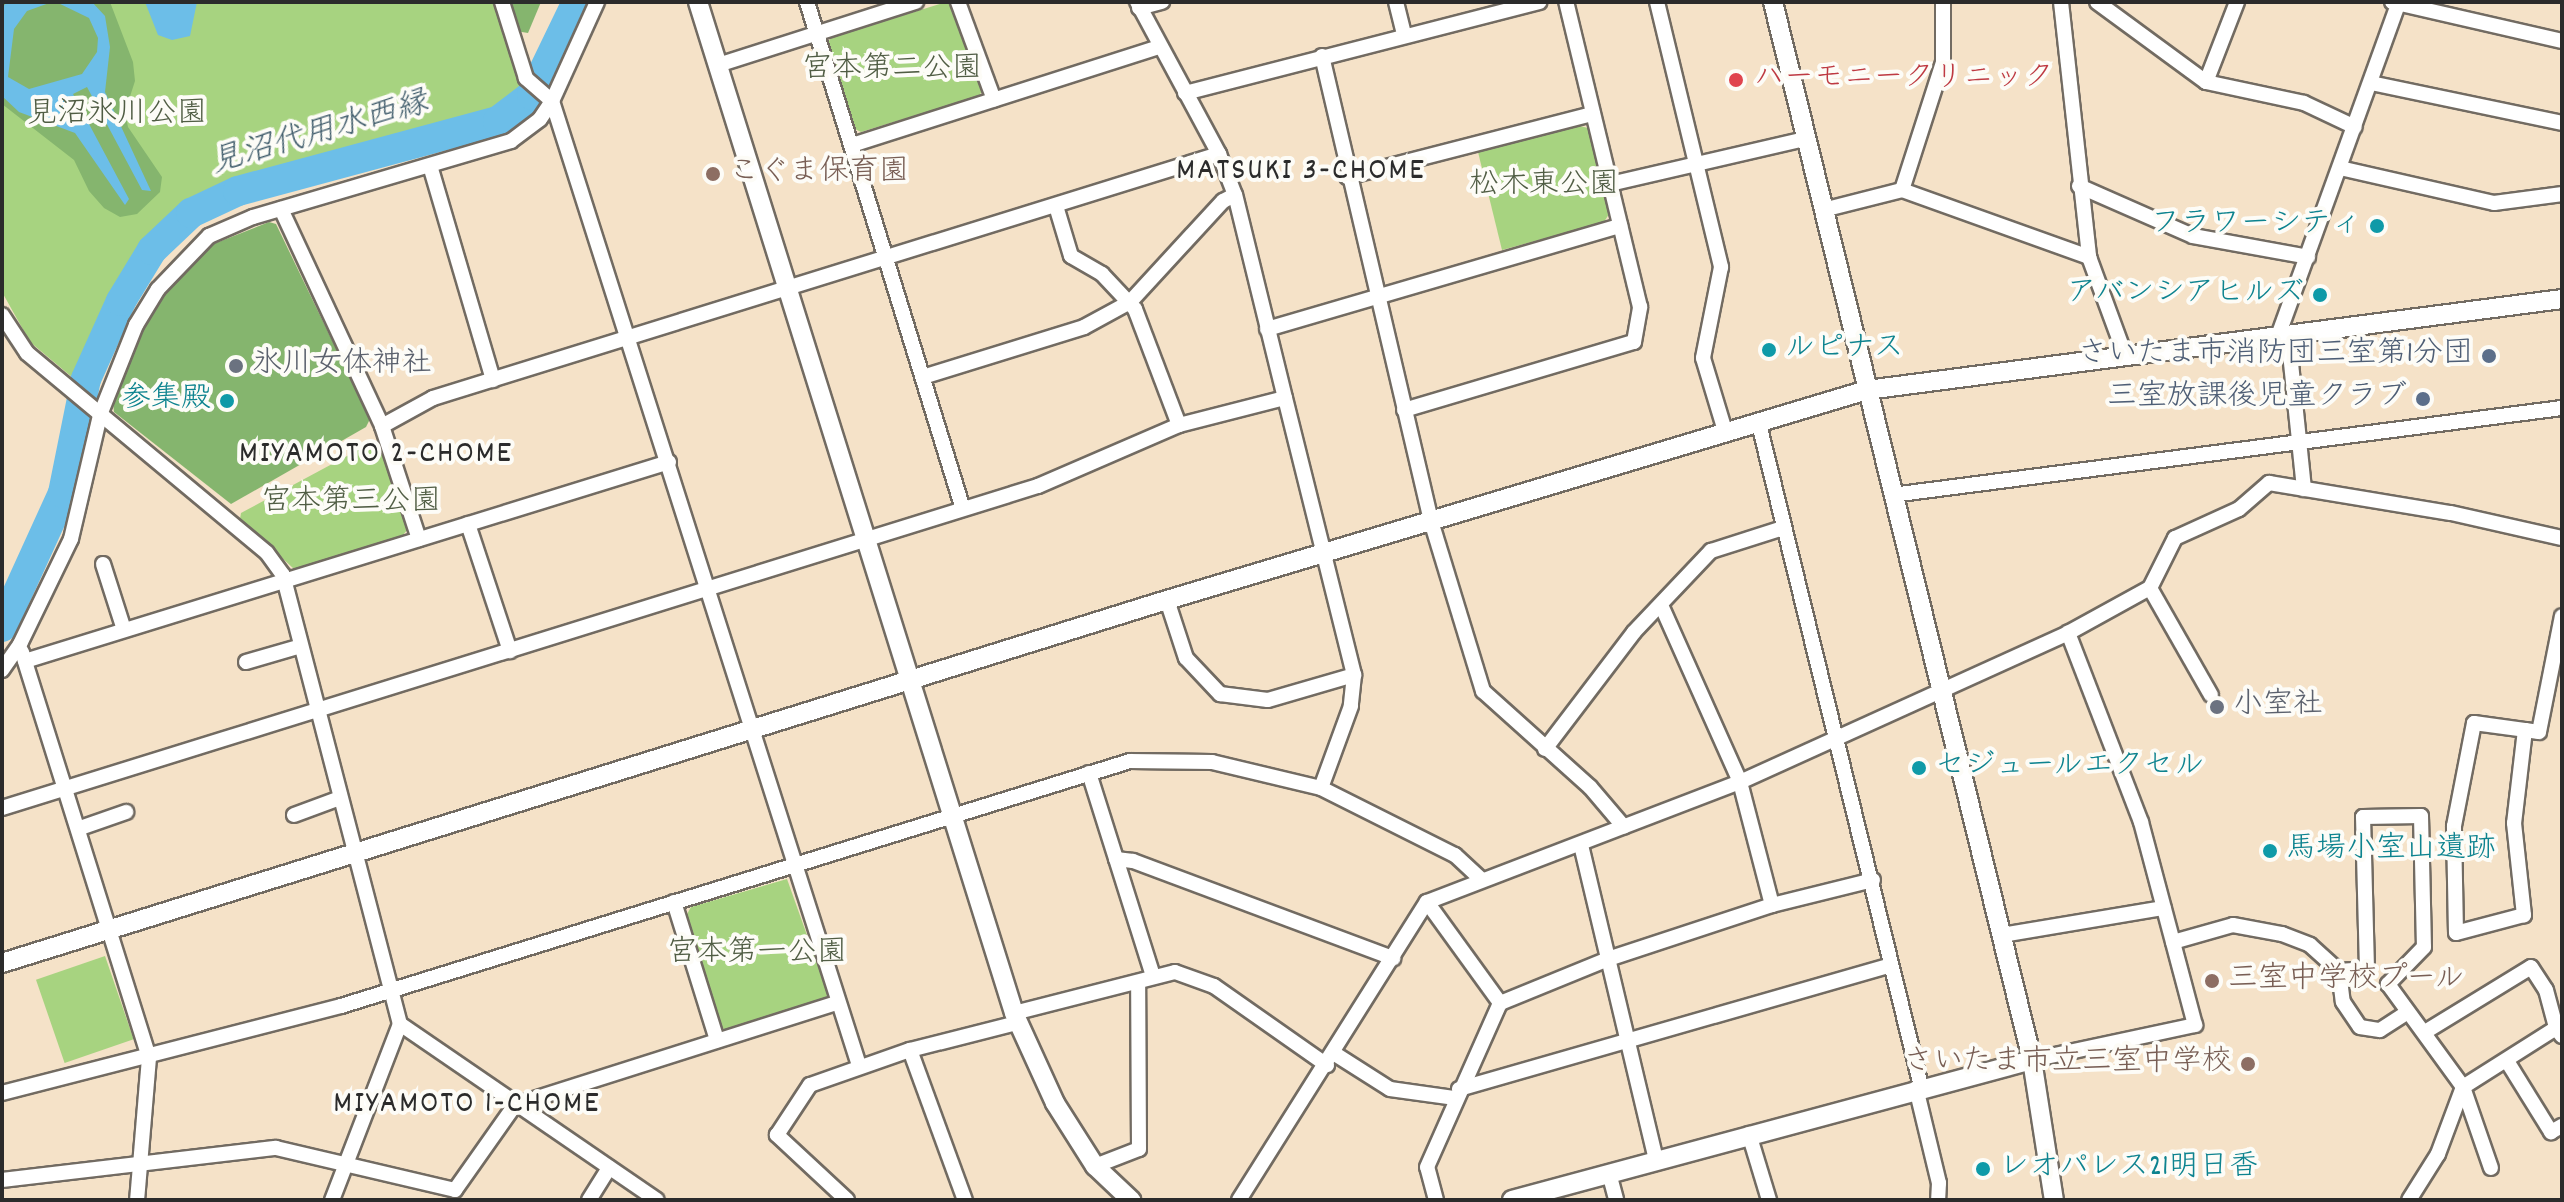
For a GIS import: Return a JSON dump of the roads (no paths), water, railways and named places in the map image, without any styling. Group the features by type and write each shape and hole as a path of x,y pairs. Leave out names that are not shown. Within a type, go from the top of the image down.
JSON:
{"street":[{"path":"502,2 526,78 552,101 631,338 751,731 859,1065"},
{"path":"2,670 20,644 71,539 97,412 136,325 183,257 209,236 281,209 431,169 511,141 540,119 552,101 597,2"},
{"path":"698,2 1016,1018 1055,1103 1095,1166 1131,1200"},
{"path":"807,2 926,376 963,509"},
{"path":"718,65 916,2"},
{"path":"958,2 994,100"},
{"path":"1162,2 1138,5 1219,154 1235,195 1354,675 1351,706 1321,788"},
{"path":"1396,2 1404,35"},
{"path":"1185,93 1539,2"},
{"path":"1404,410 1634,342 1640,307 1566,2"},
{"path":"1657,2 1721,267 1703,358 1726,434"},
{"path":"1773,2 2032,1060 2054,1200"},
{"path":"1902,190 1943,62 1943,2"},
{"path":"2061,2 2089,257 2125,355"},
{"path":"2097,2 2206,82 2304,103 2355,127"},
{"path":"2206,82 2237,2"},
{"path":"2304,489 2301,442 2283,335 2396,3 2562,41"},
{"path":"852,145 1160,47"},
{"path":"1322,56 1374,297 1431,521 1483,691 1590,787 1624,827"},
{"path":"2371,83 2562,123"},
{"path":"1347,177 1593,114"},
{"path":"1610,184 1805,139"},
{"path":"382,426 433,398 1219,154"},
{"path":"2340,168 2494,203 2562,192"},
{"path":"431,169 493,380"},
{"path":"2079,186 2193,236 2308,257"},
{"path":"1823,210 1902,190 2089,257"},
{"path":"926,376 1084,327 1130,302 1223,201 1235,195"},
{"path":"1056,206 1071,256 1086,261 1130,302 1179,425"},
{"path":"281,209 382,426 419,539"},
{"path":"1267,329 1620,226"},
{"path":"2,963 358,849 751,731 1167,600 1867,390 2562,299"},
{"path":"2,315 14,340 267,553 284,580 340,798 358,849 400,1024 332,1200"},
{"path":"2,808 1038,486 1179,425 1285,398"},
{"path":"1892,495 2562,408"},
{"path":"1759,424 1873,880 1939,1183 1938,1200"},
{"path":"25,661 669,462"},
{"path":"1239,1200 1331,1060 1427,902 1480,878 1581,845 1740,782 2068,633 2150,588 2175,538 2239,509 2269,483 2451,513 2562,538"},
{"path":"468,524 510,651"},
{"path":"1545,749 1634,632 1711,551 1783,528"},
{"path":"103,564 124,630"},
{"path":"2150,588 2211,695"},
{"path":"1167,600 1186,658 1220,694 1268,700 1354,675"},
{"path":"1661,605 1740,782 1772,905"},
{"path":"2525,730 2514,823 2524,915 2456,933 2454,826 2474,723 2525,730 2539,732 2562,616"},
{"path":"1512,1200 1918,1087 2195,1025 2141,822 2068,633"},
{"path":"20,644 80,828 149,1058 137,1200"},
{"path":"246,662 301,646"},
{"path":"2,1093 149,1058 391,991 1130,761 1212,762 1321,788 1455,855 1480,878"},
{"path":"1089,773 1153,976"},
{"path":"294,815 340,798"},
{"path":"80,828 126,812"},
{"path":"2339,971 2367,969 2363,817 2421,816 2424,947 2388,984 2463,1087 2491,1168"},
{"path":"1581,845 1656,1160"},
{"path":"1116,859 1133,861 1393,958"},
{"path":"1436,1200 1427,1167 1457,1093 1500,1003 1608,959 1772,905 1873,880"},
{"path":"674,902 717,1040"},
{"path":"1427,902 1500,1003"},
{"path":"2002,935 2164,908"},
{"path":"2173,942 2233,925 2261,928 2310,945 2339,971 2343,1002 2360,1027 2380,1030 2408,1012"},
{"path":"847,1200 777,1135 810,1085 859,1065 1138,984 1153,976 1175,972 1214,986 1331,1060 1390,1089 1457,1093 1891,965"},
{"path":"2409,1200 2438,1154 2463,1087 2560,1029 2546,990 2531,967 2425,1032"},
{"path":"1095,1166 1139,1149 1138,984"},
{"path":"2,1180 276,1148 455,1190 515,1105 837,1003"},
{"path":"400,1024 657,1200"},
{"path":"910,1050 965,1200"},
{"path":"2507,1061 2551,1132 2562,1126"},
{"path":"1749,1134 1769,1200"},
{"path":"589,1200 609,1168"},
{"path":"1609,1173 1616,1200"}],"water":[{"path":"7,2 52,2 27,11 14,29 8,77 29,89 82,74 97,52 98,38 89,18 56,2 92,2 105,16 110,47 105,92 151,191 142,190 87,87 73,94 129,199 125,205 75,133 19,112 2,96 2,8"},
{"path":"145,2 197,2 190,36 172,40 158,35"}],"waterway":[{"name":"見沼代用水西縁","path":"2,627 63,493 86,379 121,301 152,250 191,213 238,191 498,121 532,95 577,2"}],"place":[{"name":"ハーモニークリニック","path":"1736,80"},
{"name":"こぐま保育園","path":"713,174"},
{"name":"フラワーシティ","path":"2377,226"},
{"name":"アバンシアヒルズ","path":"2320,295"},
{"name":"ルピナス","path":"1769,350"},
{"name":"さいたま市消防団三室第1分団","path":"2489,356"},
{"name":"氷川女体神社","path":"236,366"},
{"name":"三室放課後児童クラブ","path":"2423,399"},
{"name":"参集殿","path":"227,401"},
{"name":"小室社","path":"2217,707"},
{"name":"セジュールエクセル","path":"1919,768"},
{"name":"馬場小室山遺跡","path":"2270,851"},
{"name":"三室中学校プール","path":"2212,981"},
{"name":"さいたま市立三室中学校","path":"2248,1064"},
{"name":"レオパレス21明日香","path":"1983,1169"}],"district":[{"name":"MATSUKI 3-CHOME","path":"1301,172"},
{"name":"MIYAMOTO 2-CHOME","path":"376,455"},
{"name":"MIYAMOTO 1-CHOME","path":"467,1105"}],"park label":[{"name":"宮本第二公園","path":"892,71"},
{"name":"見沼氷川公園","path":"117,116"},
{"name":"松木東公園","path":"1544,187"},
{"name":"宮本第三公園","path":"351,504"},
{"name":"宮本第一公園","path":"757,955"}]}
